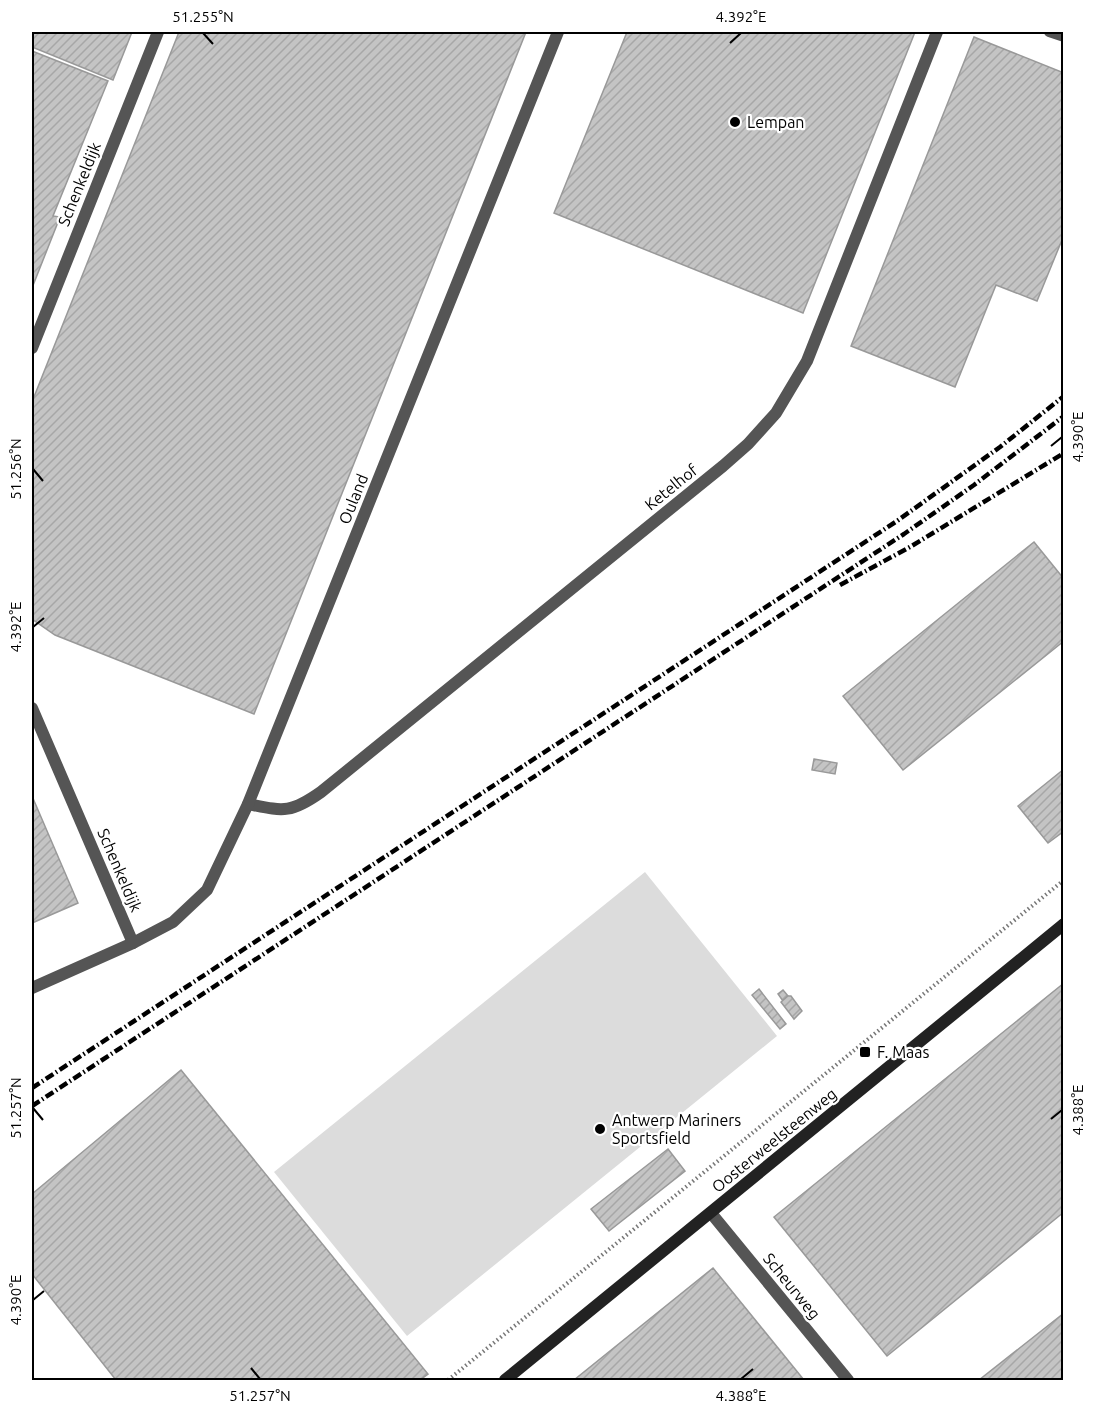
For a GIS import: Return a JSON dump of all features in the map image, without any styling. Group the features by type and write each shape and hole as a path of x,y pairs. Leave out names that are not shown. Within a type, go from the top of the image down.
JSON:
{"main road":[{"name":"Oosterweelsteenweg","path":"505,1380 1064,924"}],"street":[{"name":"Schenkeldijk","path":"32,348 158,32"},
{"name":"Ouland","path":"133,943 173,922 207,890 248,804 558,32"},
{"name":"Ketelhof","path":"248,804 275,810 291,810 300,807 321,792 723,466 748,444 776,413 807,361 937,32"},
{"name":"Schenkeldijk","path":"32,708 133,943"},
{"path":"32,988 133,943"},
{"name":"Scheurweg","path":"711,1213 848,1380"}],"lane":[{"path":"1049,32 1064,37"}],"path":[{"path":"448,1380 1064,880"}],"shaded area":[{"path":"645,872 777,1036 407,1336 274,1172"}],"building":[{"path":"32,32 132,32 113,80 32,47"},
{"path":"179,32 526,32 254,714 55,635 32,619 32,402"},
{"name":"Lempan","path":"627,32 915,32 803,313 554,213"},
{"path":"974,37 1064,73 1064,235 1037,301 996,285 955,387 851,346"},
{"path":"32,51 108,81 53,216 60,217 32,288"},
{"path":"1034,542 1064,579 1064,641 903,770 843,696"},
{"path":"814,759 837,763 835,774 812,770"},
{"path":"1064,769 1064,831 1048,843 1018,806"},
{"path":"32,796 78,903 32,923"},
{"path":"1064,983 1064,1212 887,1356 774,1217"},
{"path":"759,989 786,1024 780,1029 752,995"},
{"path":"783,990 788,996 783,1001 778,994"},
{"path":"791,996 802,1011 794,1019 781,1002"},
{"path":"181,1070 428,1374 420,1380 116,1380 32,1274 32,1194"},
{"path":"668,1149 685,1171 609,1231 591,1209"},
{"path":"713,1268 804,1380 574,1380"},
{"path":"1064,1313 1064,1380 979,1380"}],"railway":[{"path":"32,1088 897,521 1000,447 1064,396"},
{"path":"32,1106 904,534 974,485 1064,416"},
{"path":"840,585 910,547 1064,453"}],"place":[{"name":"Lempan","path":"735,122"},
{"name":"F. Maas","path":"865,1052"},
{"name":"Antwerp Mariners Sportsfield","path":"600,1129"}]}
